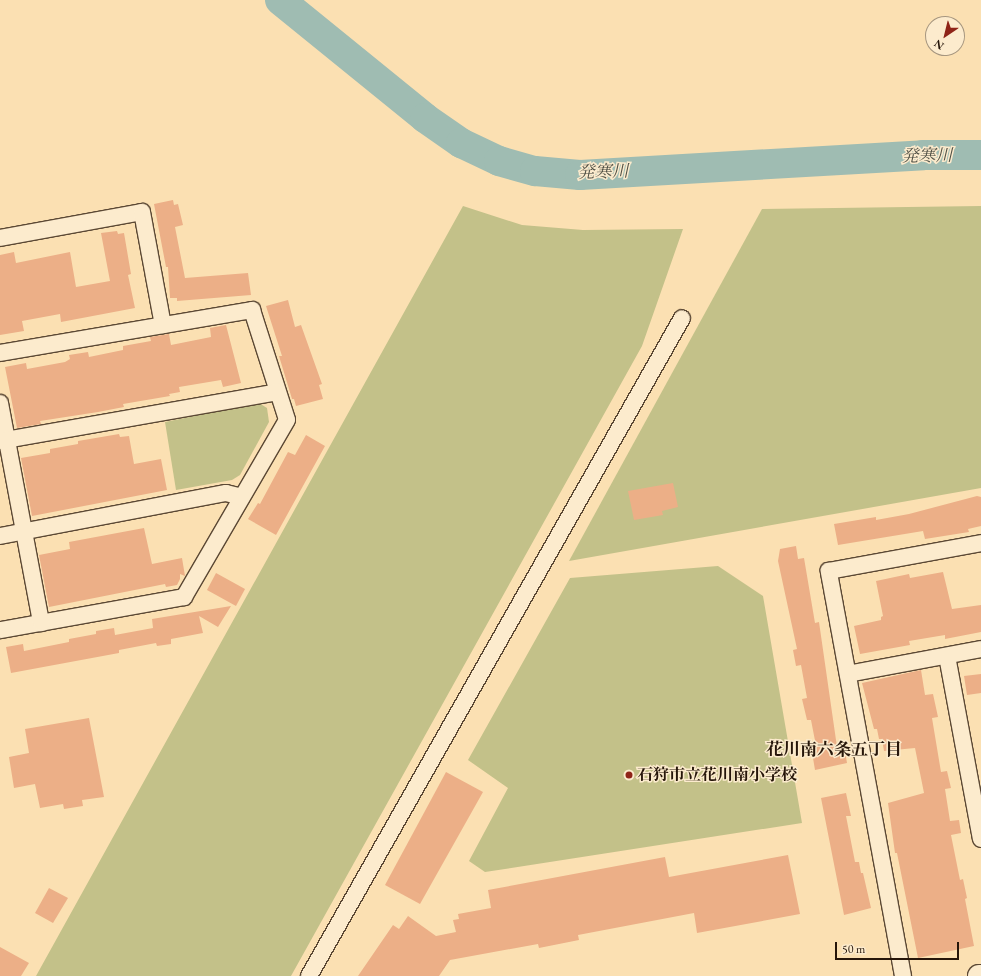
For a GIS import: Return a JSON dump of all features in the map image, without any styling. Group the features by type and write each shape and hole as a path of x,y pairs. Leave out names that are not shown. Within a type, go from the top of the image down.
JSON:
{"street":[{"path":"0,238 142,212 164,325"},
{"path":"0,353 252,310 287,420 184,597 0,630"},
{"path":"309,976 682,318"},
{"path":"3,441 277,392"},
{"path":"0,403 3,441 41,623"},
{"path":"0,536 226,493 242,497"},
{"path":"903,976 828,571 981,543"},
{"path":"848,674 981,650"},
{"path":"947,656 981,839"}],"shaded area":[{"path":"463,206 522,225 583,230 683,229 642,346 291,976 36,976"},
{"path":"981,206 981,488 569,561 762,209"},
{"path":"259,403 267,408 269,422 240,475 232,480 176,490 165,422"},
{"path":"718,566 763,596 802,823 485,872 469,861 508,788 468,760 570,578"}],"building":[{"path":"173,200 174,205 178,204 183,225 175,227 185,278 248,273 251,295 177,301 177,298 170,298 168,267 166,267 154,204"},
{"path":"117,231 118,234 124,233 131,274 128,275 135,308 61,322 60,314 22,321 24,331 0,335 0,255 14,252 16,263 70,252 76,287 110,281 101,233"},
{"path":"288,300 295,327 301,325 322,384 319,385 323,399 296,406 294,399 292,399 279,356 282,356 266,306"},
{"path":"226,325 241,383 223,387 221,380 179,387 180,392 169,394 170,396 123,404 124,407 98,412 40,421 41,424 17,428 5,367 26,363 27,369 65,362 70,359 69,355 88,352 89,357 123,350 123,346 151,341 150,337 169,334 171,345 211,337 210,328"},
{"path":"119,434 120,437 129,436 134,464 161,459 167,490 32,516 21,458 50,453 50,449 78,444 78,441"},
{"path":"306,435 325,446 276,535 248,519 258,503 260,504 288,452 295,455"},
{"path":"673,483 678,507 662,511 663,515 634,520 628,491"},
{"path":"977,496 981,497 981,526 968,529 969,532 925,539 923,531 838,545 834,524 876,517 876,520 909,514"},
{"path":"144,528 152,564 182,558 185,576 180,574 180,579 177,585 166,587 165,584 49,607 39,555 70,549 69,542"},
{"path":"796,546 798,559 804,558 815,623 819,622 837,747 844,745 847,763 815,770 812,752 817,751 811,720 807,720 802,699 807,698 801,665 796,666 793,650 797,649 778,561 780,549"},
{"path":"943,572 952,609 981,605 981,632 945,639 945,635 909,641 910,645 860,654 854,626 881,620 881,617 883,616 876,581 909,574 910,578"},
{"path":"216,573 245,589 236,606 207,590"},
{"path":"231,606 218,627 199,616 203,633 171,639 171,644 157,646 156,643 119,650 119,653 11,673 6,647 23,644 24,651 69,642 69,639 96,634 96,631 114,628 115,635 153,628 152,619"},
{"path":"921,670 925,695 933,694 938,717 932,718 941,772 947,771 951,788 945,789 950,821 959,820 961,833 951,835 960,880 963,879 967,898 965,899 974,946 918,958 897,853 895,853 888,803 924,793 915,748 884,751 882,739 879,739 877,729 874,729 862,683"},
{"path":"981,674 981,693 967,695 964,676"},
{"path":"89,718 104,797 82,800 83,806 64,809 63,804 40,808 35,784 14,788 9,757 29,753 25,729"},
{"path":"446,772 483,792 420,904 385,885"},
{"path":"846,793 851,816 846,816 855,862 859,862 861,873 863,873 871,908 844,915 821,798"},
{"path":"788,855 800,914 697,933 694,913 578,935 579,940 539,948 538,944 450,960 439,976 358,976 393,925 399,929 408,916 436,936 456,932 453,920 459,919 458,914 491,908 488,890 665,857 669,877"},
{"path":"49,888 68,898 53,923 35,913"},
{"path":"0,947 29,963 21,976 0,976"}],"waterway":[{"name":"発寒川","path":"280,0 425,118 461,143 499,161 535,171 580,175 923,155 981,155"}],"place":[{"name":"石狩市立花川南小学校","path":"629,775"}],"district":[{"name":"花川南六条五丁目","path":"834,750"}]}
